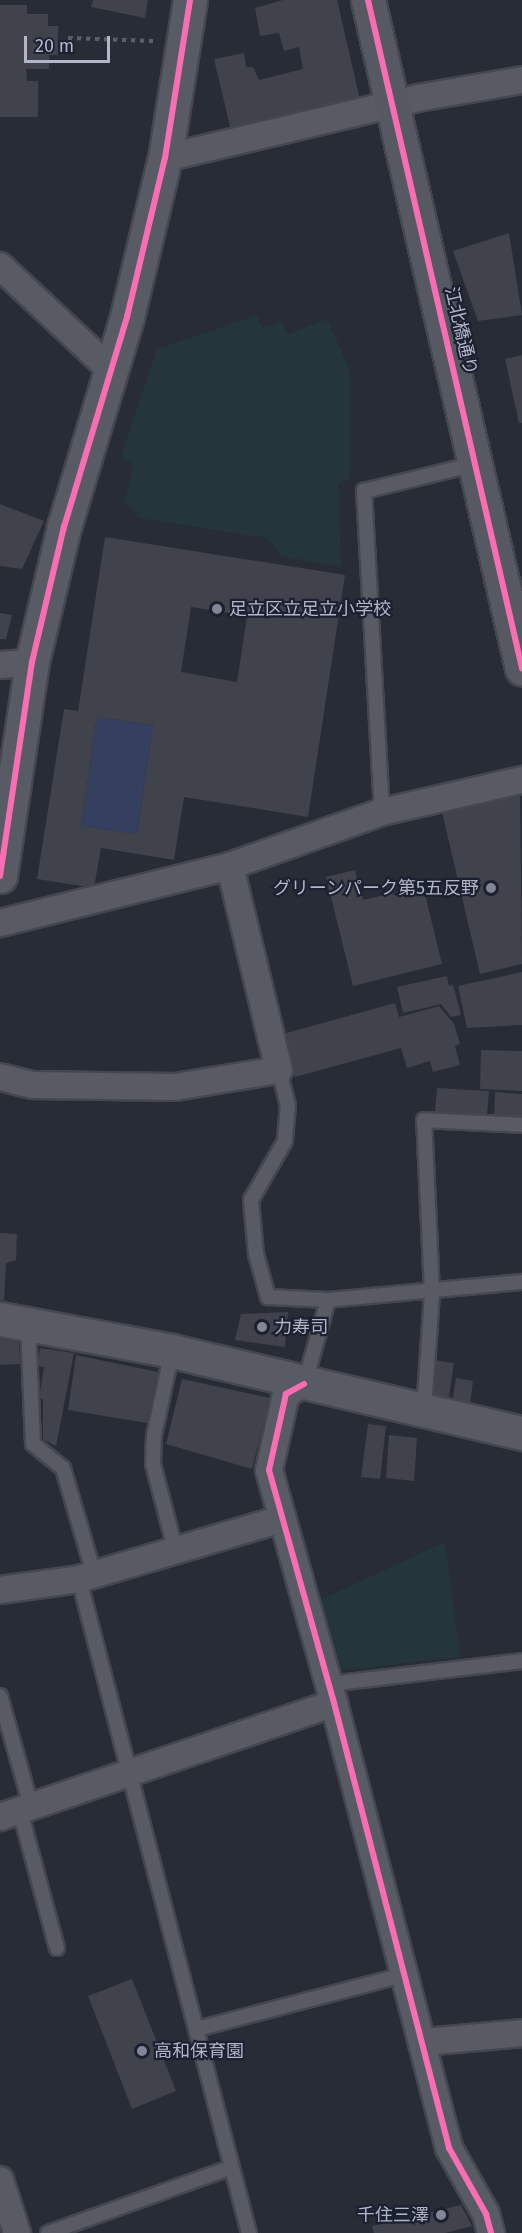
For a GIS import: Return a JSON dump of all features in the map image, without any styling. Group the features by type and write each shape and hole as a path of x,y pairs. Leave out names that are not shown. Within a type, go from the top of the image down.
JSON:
{"main road":[{"name":"江北橋通り","path":"368,0 522,668"}],"street":[{"path":"0,876 16,663 64,527 111,370 165,158 190,0"},
{"path":"165,158 393,104 522,80"},
{"path":"0,266 111,370"},
{"path":"0,923 230,866 382,812 522,780"},
{"path":"0,1077 33,1084 175,1087 279,1070 230,866"},
{"path":"14,1322 172,1351 424,1413 522,1433"},
{"path":"304,1384 286,1394 269,1470 406,1974 449,2148 486,2214 491,2233"},
{"path":"0,1590 86,1576 176,1552 282,1519"},
{"path":"17,1812 131,1772 331,1693"},
{"path":"424,2042 522,2033"},
{"path":"0,2180 17,2233"}],"lane":[{"path":"382,812 364,491 476,464"},
{"path":"279,1070 288,1105 285,1141 251,1200 256,1254 268,1297 328,1300 432,1293 522,1282"},
{"path":"424,1413 432,1293 424,1120 522,1125"},
{"path":"304,1384 328,1300"},
{"path":"14,1322 33,1444 63,1468 131,1772 249,2233"},
{"path":"172,1351 154,1436 153,1464 176,1552"},
{"path":"331,1693 522,1661"},
{"path":"0,1696 17,1812 57,1948"},
{"path":"196,2029 406,1974"},
{"path":"48,2233 232,2167"}],"path":[{"path":"68,38 164,41"}],"shaded area":[{"path":"257,315 262,328 282,321 287,335 327,319 350,370 350,479 338,484 341,567 281,556 268,538 139,518 125,502 133,465 121,456 157,349"},
{"path":"445,1542 460,1657 335,1671 318,1601"}],"water":[{"path":"97,717 153,725 137,834 81,826"}],"building":[{"path":"93,0 148,0 145,18 91,7"},
{"path":"283,0 337,0 361,104 232,135 214,59 244,53 246,67 253,67 259,80 303,69 299,47 284,51 279,33 260,36 255,8"},
{"path":"0,5 27,5 27,14 48,14 48,26 58,26 58,55 49,55 49,69 26,69 27,81 38,81 38,117 0,117"},
{"path":"509,233 522,315 478,321 453,251"},
{"path":"522,355 522,423 519,423 505,359"},
{"path":"0,504 44,521 22,569 0,566"},
{"path":"105,537 345,575 308,817 184,797 174,860 101,848 94,888 37,879 64,709 78,711","holes":["191,607 247,616 237,682 181,672","97,717 153,725 137,834 81,826"]},
{"path":"0,613 12,615 6,639 0,639"},
{"name":"グリーンパーク第5五反野","path":"520,794 522,964 480,974 442,812"},
{"path":"355,870 363,900 423,886 442,964 353,986 326,877"},
{"path":"522,972 522,1025 467,1028 458,986"},
{"path":"447,976 449,986 453,985 461,1015 451,1017 441,1004 403,1013 397,987"},
{"path":"395,1003 399,1017 439,1006 454,1024 460,1044 455,1046 460,1065 433,1072 430,1061 407,1068 401,1048 295,1077 283,1034"},
{"path":"481,1050 522,1051 522,1091 480,1089"},
{"path":"437,1088 489,1091 487,1116 435,1113"},
{"path":"495,1092 522,1094 522,1118 494,1116"},
{"path":"0,1233 17,1234 16,1260 6,1263 4,1301 0,1300"},
{"name":"力寿司","path":"288,1312 285,1347 235,1340 241,1314"},
{"path":"0,1339 19,1342 20,1364 0,1365"},
{"path":"40,1348 74,1353 56,1446 43,1439 43,1399 39,1398 44,1367 37,1366"},
{"path":"76,1355 158,1372 147,1423 68,1410"},
{"path":"434,1360 454,1363 448,1403 428,1400"},
{"path":"456,1378 473,1381 470,1405 452,1403"},
{"path":"182,1379 270,1398 252,1469 166,1444"},
{"path":"368,1424 386,1426 380,1479 361,1477"},
{"path":"389,1435 417,1438 414,1481 386,1478"},
{"path":"132,1979 176,2091 132,2109 88,1996"},
{"name":"千住三澤","path":"461,2205 472,2226 445,2233 374,2233 372,2226"}],"cycle path":[{"path":"0,876 32,662 64,527 127,317 165,158 190,0"},
{"path":"368,0 522,668"},
{"path":"304,1384 286,1394 269,1470 334,1703 449,2148 486,2214 491,2233"}],"place":[{"name":"足立区立足立小学校","path":"217,609"},
{"name":"グリーンパーク第5五反野","path":"491,888"},
{"name":"力寿司","path":"262,1327"},
{"name":"高和保育園","path":"142,2051"},
{"name":"千住三澤","path":"441,2215"}]}
